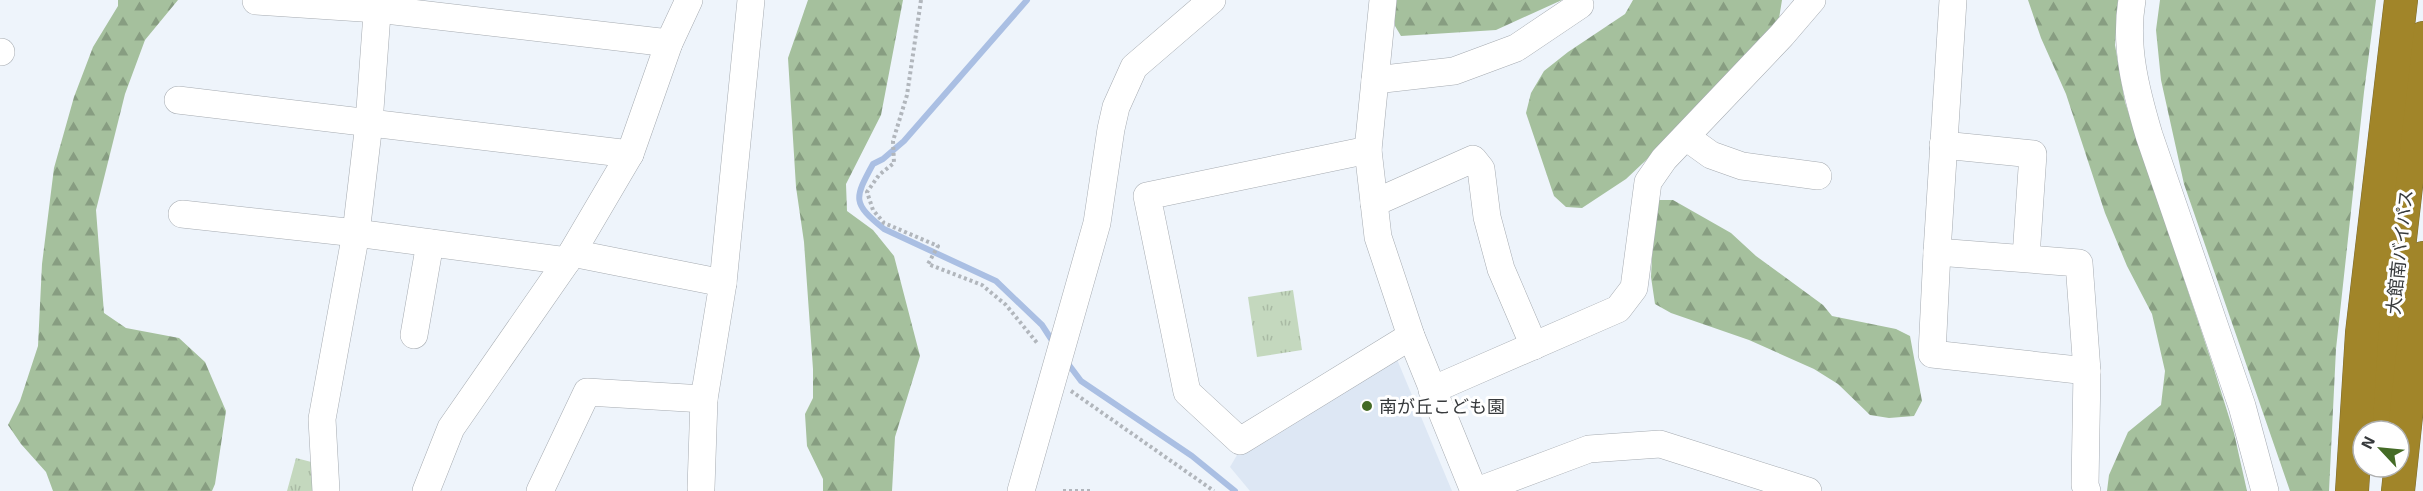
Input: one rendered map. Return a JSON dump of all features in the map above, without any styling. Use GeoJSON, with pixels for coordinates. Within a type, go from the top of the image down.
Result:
{"type":"FeatureCollection","features":[{"type":"Feature","properties":{"kind":"highway"},"geometry":{"type":"LineString","coordinates":[[2389,419],[2374,217],[2401,0]]}},
{"type":"Feature","properties":{"kind":"highway","name":"大館南バイパス"},"geometry":{"type":"LineString","coordinates":[[2389,419],[2414,260],[2423,38]]}},
{"type":"Feature","properties":{"kind":"street"},"geometry":{"type":"LineString","coordinates":[[426,491],[451,428],[569,257],[630,154],[669,43],[689,0]]}},
{"type":"Feature","properties":{"kind":"street"},"geometry":{"type":"LineString","coordinates":[[701,488],[704,399],[723,283],[751,0]]}},
{"type":"Feature","properties":{"kind":"street"},"geometry":{"type":"LineString","coordinates":[[1021,491],[1097,223],[1116,106],[1134,67],[1212,0]]}},
{"type":"Feature","properties":{"kind":"street"},"geometry":{"type":"LineString","coordinates":[[1383,0],[1368,150],[1378,237],[1411,336],[1476,491],[1589,449],[1660,444],[1808,491]]}},
{"type":"Feature","properties":{"kind":"street"},"geometry":{"type":"LineString","coordinates":[[1432,390],[1618,309],[1634,288],[1648,182],[1664,159],[1812,0]]}},
{"type":"Feature","properties":{"kind":"street"},"geometry":{"type":"LineString","coordinates":[[1953,0],[1932,354],[2086,371]]}},
{"type":"Feature","properties":{"kind":"street"},"geometry":{"type":"LineString","coordinates":[[2132,0],[2130,41],[2132,69],[2139,100],[2242,406],[2265,491]]}},
{"type":"Feature","properties":{"kind":"street"},"geometry":{"type":"LineString","coordinates":[[256,1],[378,5],[669,43]]}},
{"type":"Feature","properties":{"kind":"street"},"geometry":{"type":"LineString","coordinates":[[326,491],[322,419],[356,233],[369,123],[378,5]]}},
{"type":"Feature","properties":{"kind":"street"},"geometry":{"type":"LineString","coordinates":[[1375,80],[1464,68],[1516,48],[1580,5]]}},
{"type":"Feature","properties":{"kind":"street"},"geometry":{"type":"LineString","coordinates":[[178,100],[630,154]]}},
{"type":"Feature","properties":{"kind":"street"},"geometry":{"type":"LineString","coordinates":[[1686,137],[1711,155],[1742,166],[1818,176]]}},
{"type":"Feature","properties":{"kind":"street"},"geometry":{"type":"LineString","coordinates":[[1943,145],[2033,154],[2026,258]]}},
{"type":"Feature","properties":{"kind":"street"},"geometry":{"type":"LineString","coordinates":[[1368,150],[1147,196],[1186,393],[1240,441],[1411,336]]}},
{"type":"Feature","properties":{"kind":"street"},"geometry":{"type":"LineString","coordinates":[[1374,203],[1473,159],[1481,169],[1487,216],[1501,268],[1534,345]]}},
{"type":"Feature","properties":{"kind":"street"},"geometry":{"type":"LineString","coordinates":[[182,213],[569,257],[723,283]]}},
{"type":"Feature","properties":{"kind":"street"},"geometry":{"type":"LineString","coordinates":[[414,335],[430,243]]}},
{"type":"Feature","properties":{"kind":"street"},"geometry":{"type":"LineString","coordinates":[[1937,252],[2079,263],[2086,371],[2085,485],[2087,491]]}},
{"type":"Feature","properties":{"kind":"street"},"geometry":{"type":"LineString","coordinates":[[540,491],[587,392],[704,399]]}},
{"type":"Feature","properties":{"kind":"path"},"geometry":{"type":"LineString","coordinates":[[921,0],[907,95],[893,141],[894,163],[879,175],[867,192],[873,210],[884,223],[938,246],[928,264],[982,285],[1006,305],[1036,341],[1054,376],[1214,491]]}},
{"type":"Feature","properties":{"kind":"path"},"geometry":{"type":"LineString","coordinates":[[1063,491],[1091,491]]}},
{"type":"Feature","properties":{"kind":"shaded area","name":"南が丘こども園"},"geometry":{"type":"Polygon","coordinates":[[[1396,357],[1452,491],[1250,491],[1230,467],[1237,455],[1396,357]]]}},
{"type":"Feature","properties":{"kind":"green space"},"geometry":{"type":"Polygon","coordinates":[[[118,0],[178,0],[145,40],[125,94],[96,210],[104,313],[126,328],[179,338],[205,362],[226,411],[212,491],[53,491],[46,472],[21,444],[8,425],[20,401],[38,346],[42,264],[54,168],[74,97],[93,47],[118,6],[118,0]]]}},
{"type":"Feature","properties":{"kind":"green space"},"geometry":{"type":"Polygon","coordinates":[[[808,0],[903,0],[881,115],[846,184],[847,211],[873,230],[894,256],[920,356],[895,437],[892,491],[823,491],[823,479],[807,446],[805,414],[813,398],[813,369],[804,242],[796,187],[788,58],[808,0]]]}},
{"type":"Feature","properties":{"kind":"green space"},"geometry":{"type":"Polygon","coordinates":[[[1395,0],[1562,0],[1496,30],[1401,36],[1395,26],[1395,0]]]}},
{"type":"Feature","properties":{"kind":"green space"},"geometry":{"type":"Polygon","coordinates":[[[1633,0],[1782,0],[1777,31],[1676,132],[1626,179],[1582,208],[1566,207],[1554,196],[1526,113],[1531,93],[1544,71],[1625,14],[1633,0]]]}},
{"type":"Feature","properties":{"kind":"green space"},"geometry":{"type":"Polygon","coordinates":[[[2028,0],[2118,0],[2115,45],[2125,102],[2213,366],[2234,433],[2247,491],[2107,491],[2109,475],[2128,432],[2161,405],[2165,371],[2152,314],[2127,266],[2105,213],[2066,94],[2041,38],[2028,0]]]}},
{"type":"Feature","properties":{"kind":"green space"},"geometry":{"type":"Polygon","coordinates":[[[2160,0],[2376,0],[2336,349],[2329,491],[2290,491],[2184,184],[2161,80],[2156,30],[2160,0]]]}},
{"type":"Feature","properties":{"kind":"green space"},"geometry":{"type":"Polygon","coordinates":[[[1655,200],[1673,200],[1731,233],[1756,256],[1823,305],[1832,316],[1896,329],[1910,336],[1922,401],[1914,416],[1889,418],[1870,415],[1838,384],[1814,369],[1749,340],[1671,313],[1655,304],[1651,277],[1655,200]]]}},
{"type":"Feature","properties":{"kind":"green space"},"geometry":{"type":"Polygon","coordinates":[[[1293,290],[1302,350],[1257,357],[1248,297],[1293,290]]]}},
{"type":"Feature","properties":{"kind":"green space"},"geometry":{"type":"Polygon","coordinates":[[[296,458],[319,464],[320,491],[287,491],[296,458]]]}},
{"type":"Feature","properties":{"kind":"waterway"},"geometry":{"type":"LineString","coordinates":[[1027,0],[904,141],[883,159],[873,164],[862,185],[859,200],[866,213],[884,229],[996,281],[1042,325],[1055,345]]}},
{"type":"Feature","properties":{"kind":"waterway"},"geometry":{"type":"LineString","coordinates":[[1066,361],[1081,381],[1192,456],[1235,491]]}},
{"type":"Feature","properties":{"kind":"place","name":"南が丘こども園"},"geometry":{"type":"Point","coordinates":[1367,406]}}]}
